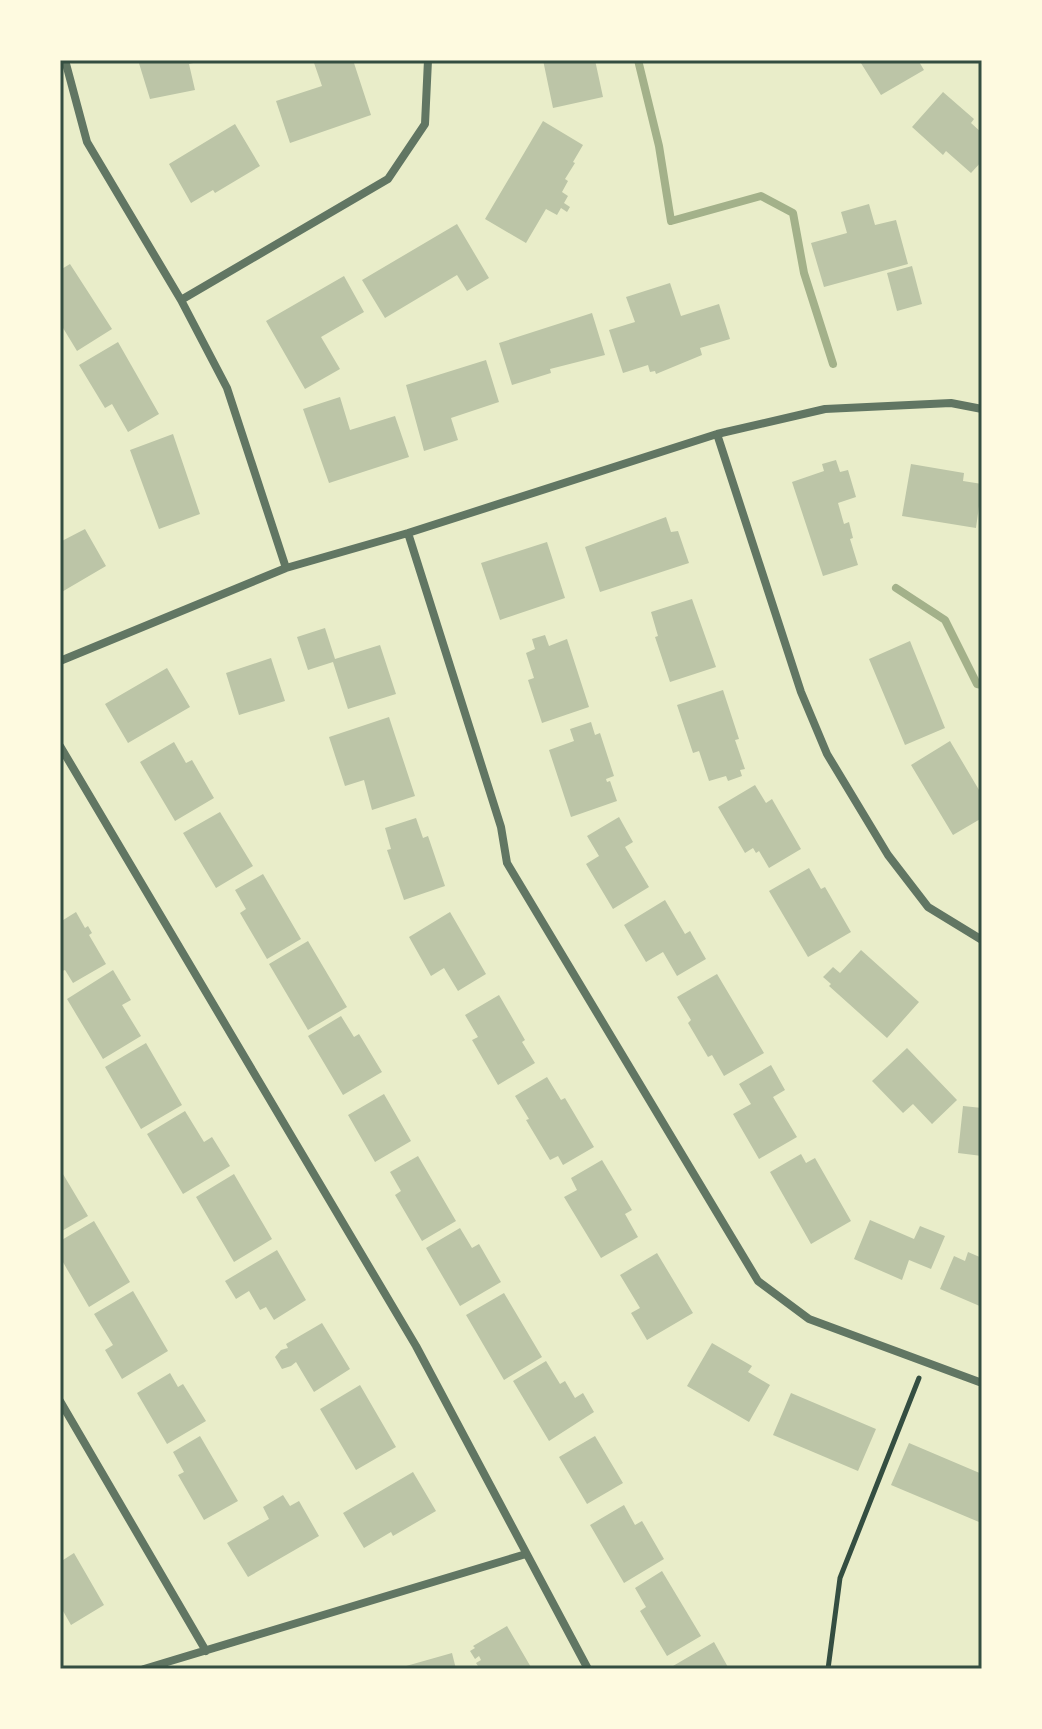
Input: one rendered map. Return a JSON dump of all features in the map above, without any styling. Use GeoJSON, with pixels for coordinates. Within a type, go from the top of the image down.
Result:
{"type":"FeatureCollection","features":[{"type":"Feature","properties":{"kind":"street"},"geometry":{"type":"LineString","coordinates":[[65,60],[87,142],[181,300],[227,388],[286,568]]}},
{"type":"Feature","properties":{"kind":"street"},"geometry":{"type":"LineString","coordinates":[[181,300],[388,179],[425,124],[428,60]]}},
{"type":"Feature","properties":{"kind":"street"},"geometry":{"type":"LineString","coordinates":[[60,661],[286,568],[408,533],[717,434],[825,409],[951,403],[982,409]]}},
{"type":"Feature","properties":{"kind":"street"},"geometry":{"type":"LineString","coordinates":[[717,434],[801,692],[827,754],[888,855],[928,907],[982,940]]}},
{"type":"Feature","properties":{"kind":"street"},"geometry":{"type":"LineString","coordinates":[[408,533],[501,827],[507,863],[758,1281],[809,1319],[982,1383]]}},
{"type":"Feature","properties":{"kind":"street"},"geometry":{"type":"LineString","coordinates":[[60,746],[416,1346],[588,1669]]}},
{"type":"Feature","properties":{"kind":"street"},"geometry":{"type":"LineString","coordinates":[[60,1401],[206,1651]]}},
{"type":"Feature","properties":{"kind":"street"},"geometry":{"type":"LineString","coordinates":[[144,1669],[526,1554]]}},
{"type":"Feature","properties":{"kind":"path"},"geometry":{"type":"LineString","coordinates":[[828,1669],[840,1578],[925,1362]]}},
{"type":"Feature","properties":{"kind":"building"},"geometry":{"type":"Polygon","coordinates":[[[138,60],[202,60],[189,64],[195,90],[150,99],[138,60]]]}},
{"type":"Feature","properties":{"kind":"building"},"geometry":{"type":"Polygon","coordinates":[[[313,60],[353,60],[371,115],[290,143],[276,101],[322,86],[313,60]]]}},
{"type":"Feature","properties":{"kind":"building"},"geometry":{"type":"Polygon","coordinates":[[[543,60],[595,60],[603,97],[553,108],[543,60]]]}},
{"type":"Feature","properties":{"kind":"building"},"geometry":{"type":"Polygon","coordinates":[[[859,60],[918,60],[924,70],[881,95],[859,60]]]}},
{"type":"Feature","properties":{"kind":"building"},"geometry":{"type":"Polygon","coordinates":[[[943,92],[974,119],[971,123],[982,133],[982,161],[971,173],[946,151],[943,155],[912,127],[943,92]]]}},
{"type":"Feature","properties":{"kind":"building"},"geometry":{"type":"Polygon","coordinates":[[[543,121],[583,145],[565,179],[568,181],[562,192],[568,196],[564,203],[570,207],[567,212],[561,208],[557,215],[546,209],[526,243],[485,219],[543,121]]]}},
{"type":"Feature","properties":{"kind":"building"},"geometry":{"type":"Polygon","coordinates":[[[235,124],[260,166],[215,193],[213,190],[191,203],[169,164],[235,124]]]}},
{"type":"Feature","properties":{"kind":"building"},"geometry":{"type":"Polygon","coordinates":[[[869,204],[875,225],[896,220],[908,264],[824,287],[811,243],[847,233],[841,212],[869,204]]]}},
{"type":"Feature","properties":{"kind":"building"},"geometry":{"type":"Polygon","coordinates":[[[457,224],[489,278],[467,291],[457,275],[385,318],[362,280],[457,224]]]}},
{"type":"Feature","properties":{"kind":"building"},"geometry":{"type":"Polygon","coordinates":[[[70,264],[112,329],[77,351],[60,323],[60,270],[70,264]]]}},
{"type":"Feature","properties":{"kind":"building"},"geometry":{"type":"Polygon","coordinates":[[[912,266],[922,304],[897,311],[887,273],[912,266]]]}},
{"type":"Feature","properties":{"kind":"building"},"geometry":{"type":"Polygon","coordinates":[[[344,276],[364,312],[321,337],[340,369],[305,389],[266,321],[344,276]]]}},
{"type":"Feature","properties":{"kind":"building"},"geometry":{"type":"Polygon","coordinates":[[[670,283],[681,316],[719,304],[730,339],[700,348],[702,355],[656,374],[655,371],[650,372],[648,365],[623,373],[609,330],[635,322],[626,297],[670,283]]]}},
{"type":"Feature","properties":{"kind":"building"},"geometry":{"type":"Polygon","coordinates":[[[592,313],[605,355],[550,369],[551,373],[512,385],[499,343],[592,313]]]}},
{"type":"Feature","properties":{"kind":"building"},"geometry":{"type":"Polygon","coordinates":[[[118,342],[159,414],[128,432],[112,404],[105,408],[79,365],[118,342]]]}},
{"type":"Feature","properties":{"kind":"building"},"geometry":{"type":"Polygon","coordinates":[[[486,360],[499,402],[451,418],[458,440],[424,451],[406,385],[486,360]]]}},
{"type":"Feature","properties":{"kind":"building"},"geometry":{"type":"Polygon","coordinates":[[[340,397],[350,430],[395,416],[409,457],[329,483],[303,409],[340,397]]]}},
{"type":"Feature","properties":{"kind":"building"},"geometry":{"type":"Polygon","coordinates":[[[173,434],[200,514],[159,529],[130,450],[173,434]]]}},
{"type":"Feature","properties":{"kind":"building"},"geometry":{"type":"Polygon","coordinates":[[[836,460],[840,472],[848,470],[856,497],[838,503],[844,524],[849,522],[853,538],[850,539],[858,565],[823,576],[792,482],[824,471],[822,464],[836,460]]]}},
{"type":"Feature","properties":{"kind":"building"},"geometry":{"type":"Polygon","coordinates":[[[911,464],[964,473],[963,481],[982,484],[976,528],[902,516],[911,464]]]}},
{"type":"Feature","properties":{"kind":"building"},"geometry":{"type":"Polygon","coordinates":[[[666,517],[671,532],[678,531],[689,563],[600,592],[585,547],[666,517]]]}},
{"type":"Feature","properties":{"kind":"building"},"geometry":{"type":"Polygon","coordinates":[[[85,529],[106,566],[60,593],[60,542],[85,529]]]}},
{"type":"Feature","properties":{"kind":"building"},"geometry":{"type":"Polygon","coordinates":[[[547,542],[565,598],[500,620],[481,563],[547,542]]]}},
{"type":"Feature","properties":{"kind":"building"},"geometry":{"type":"Polygon","coordinates":[[[692,599],[716,667],[670,682],[655,637],[658,636],[651,612],[692,599]]]}},
{"type":"Feature","properties":{"kind":"building"},"geometry":{"type":"Polygon","coordinates":[[[325,628],[335,659],[380,645],[396,694],[348,709],[333,662],[308,670],[297,637],[325,628]]]}},
{"type":"Feature","properties":{"kind":"building"},"geometry":{"type":"Polygon","coordinates":[[[545,635],[549,646],[567,639],[589,707],[542,723],[528,680],[534,678],[526,653],[535,649],[532,639],[545,635]]]}},
{"type":"Feature","properties":{"kind":"building"},"geometry":{"type":"Polygon","coordinates":[[[910,641],[945,728],[905,745],[869,659],[910,641]]]}},
{"type":"Feature","properties":{"kind":"building"},"geometry":{"type":"Polygon","coordinates":[[[271,658],[285,701],[239,715],[226,673],[271,658]]]}},
{"type":"Feature","properties":{"kind":"building"},"geometry":{"type":"Polygon","coordinates":[[[167,668],[190,707],[128,743],[105,704],[167,668]]]}},
{"type":"Feature","properties":{"kind":"building"},"geometry":{"type":"Polygon","coordinates":[[[723,690],[745,769],[740,770],[742,776],[728,781],[726,776],[709,781],[699,751],[693,753],[677,705],[723,690]]]}},
{"type":"Feature","properties":{"kind":"building"},"geometry":{"type":"Polygon","coordinates":[[[389,717],[415,796],[372,810],[364,780],[345,786],[329,737],[389,717]]]}},
{"type":"Feature","properties":{"kind":"building"},"geometry":{"type":"Polygon","coordinates":[[[591,722],[595,735],[600,733],[614,776],[606,779],[610,781],[617,801],[571,817],[549,750],[574,741],[570,729],[591,722]]]}},
{"type":"Feature","properties":{"kind":"building"},"geometry":{"type":"Polygon","coordinates":[[[950,741],[982,795],[982,818],[953,835],[911,765],[950,741]]]}},
{"type":"Feature","properties":{"kind":"building"},"geometry":{"type":"Polygon","coordinates":[[[174,742],[186,763],[192,760],[214,798],[175,821],[140,762],[174,742]]]}},
{"type":"Feature","properties":{"kind":"building"},"geometry":{"type":"Polygon","coordinates":[[[755,785],[766,803],[772,799],[801,849],[769,868],[759,851],[756,853],[753,848],[745,853],[718,807],[755,785]]]}},
{"type":"Feature","properties":{"kind":"building"},"geometry":{"type":"Polygon","coordinates":[[[220,812],[253,866],[216,888],[183,833],[220,812]]]}},
{"type":"Feature","properties":{"kind":"building"},"geometry":{"type":"Polygon","coordinates":[[[619,817],[633,842],[625,847],[649,887],[613,909],[586,864],[599,856],[587,836],[619,817]]]}},
{"type":"Feature","properties":{"kind":"building"},"geometry":{"type":"Polygon","coordinates":[[[416,818],[423,838],[428,836],[445,886],[404,900],[387,850],[391,849],[385,828],[416,818]]]}},
{"type":"Feature","properties":{"kind":"building"},"geometry":{"type":"Polygon","coordinates":[[[809,868],[821,889],[825,887],[851,932],[808,957],[769,891],[809,868]]]}},
{"type":"Feature","properties":{"kind":"building"},"geometry":{"type":"Polygon","coordinates":[[[263,874],[301,939],[267,959],[240,913],[246,909],[235,890],[263,874]]]}},
{"type":"Feature","properties":{"kind":"building"},"geometry":{"type":"Polygon","coordinates":[[[665,900],[685,934],[690,931],[706,959],[677,976],[663,952],[646,962],[624,925],[665,900]]]}},
{"type":"Feature","properties":{"kind":"building"},"geometry":{"type":"Polygon","coordinates":[[[76,912],[85,928],[88,926],[92,933],[89,935],[106,964],[73,983],[65,970],[60,972],[60,922],[76,912]]]}},
{"type":"Feature","properties":{"kind":"building"},"geometry":{"type":"Polygon","coordinates":[[[450,912],[486,974],[458,991],[444,968],[431,976],[409,937],[450,912]]]}},
{"type":"Feature","properties":{"kind":"building"},"geometry":{"type":"Polygon","coordinates":[[[308,941],[347,1007],[308,1030],[269,964],[308,941]]]}},
{"type":"Feature","properties":{"kind":"building"},"geometry":{"type":"Polygon","coordinates":[[[861,950],[919,1002],[887,1038],[823,977],[833,967],[840,973],[861,950]]]}},
{"type":"Feature","properties":{"kind":"building"},"geometry":{"type":"Polygon","coordinates":[[[113,970],[131,1000],[122,1005],[141,1036],[103,1059],[67,999],[113,970]]]}},
{"type":"Feature","properties":{"kind":"building"},"geometry":{"type":"Polygon","coordinates":[[[717,974],[764,1053],[724,1076],[712,1055],[708,1057],[677,997],[717,974]]]}},
{"type":"Feature","properties":{"kind":"building"},"geometry":{"type":"Polygon","coordinates":[[[499,995],[535,1063],[498,1085],[472,1040],[478,1037],[465,1015],[499,995]]]}},
{"type":"Feature","properties":{"kind":"building"},"geometry":{"type":"Polygon","coordinates":[[[341,1016],[354,1037],[359,1034],[382,1072],[343,1095],[308,1036],[341,1016]]]}},
{"type":"Feature","properties":{"kind":"building"},"geometry":{"type":"Polygon","coordinates":[[[146,1043],[182,1105],[141,1129],[105,1067],[146,1043]]]}},
{"type":"Feature","properties":{"kind":"building"},"geometry":{"type":"Polygon","coordinates":[[[907,1048],[957,1100],[932,1124],[913,1104],[903,1113],[872,1081],[907,1048]]]}},
{"type":"Feature","properties":{"kind":"building"},"geometry":{"type":"Polygon","coordinates":[[[771,1065],[785,1090],[773,1097],[797,1137],[759,1159],[733,1114],[751,1104],[739,1084],[771,1065]]]}},
{"type":"Feature","properties":{"kind":"building"},"geometry":{"type":"Polygon","coordinates":[[[547,1077],[561,1100],[565,1098],[594,1147],[563,1165],[558,1156],[550,1160],[515,1096],[547,1077]]]}},
{"type":"Feature","properties":{"kind":"building"},"geometry":{"type":"Polygon","coordinates":[[[384,1094],[411,1141],[375,1162],[348,1115],[384,1094]]]}},
{"type":"Feature","properties":{"kind":"building"},"geometry":{"type":"Polygon","coordinates":[[[963,1106],[982,1108],[982,1156],[958,1153],[963,1106]]]}},
{"type":"Feature","properties":{"kind":"building"},"geometry":{"type":"Polygon","coordinates":[[[185,1111],[204,1142],[212,1137],[230,1166],[183,1194],[147,1134],[185,1111]]]}},
{"type":"Feature","properties":{"kind":"building"},"geometry":{"type":"Polygon","coordinates":[[[801,1154],[806,1163],[815,1158],[851,1221],[811,1244],[770,1172],[801,1154]]]}},
{"type":"Feature","properties":{"kind":"building"},"geometry":{"type":"Polygon","coordinates":[[[418,1156],[456,1221],[422,1241],[395,1195],[401,1191],[390,1172],[418,1156]]]}},
{"type":"Feature","properties":{"kind":"building"},"geometry":{"type":"Polygon","coordinates":[[[602,1160],[632,1210],[625,1214],[638,1237],[601,1258],[564,1197],[577,1190],[571,1178],[602,1160]]]}},
{"type":"Feature","properties":{"kind":"building"},"geometry":{"type":"Polygon","coordinates":[[[60,1169],[88,1216],[60,1232],[60,1169]]]}},
{"type":"Feature","properties":{"kind":"building"},"geometry":{"type":"Polygon","coordinates":[[[234,1174],[272,1239],[234,1262],[196,1197],[234,1174]]]}},
{"type":"Feature","properties":{"kind":"building"},"geometry":{"type":"Polygon","coordinates":[[[870,1220],[914,1239],[920,1226],[945,1236],[931,1269],[909,1260],[902,1280],[854,1259],[870,1220]]]}},
{"type":"Feature","properties":{"kind":"building"},"geometry":{"type":"Polygon","coordinates":[[[94,1221],[130,1282],[89,1307],[60,1257],[60,1241],[94,1221]]]}},
{"type":"Feature","properties":{"kind":"building"},"geometry":{"type":"Polygon","coordinates":[[[460,1228],[472,1248],[479,1244],[501,1282],[460,1306],[426,1248],[460,1228]]]}},
{"type":"Feature","properties":{"kind":"building"},"geometry":{"type":"Polygon","coordinates":[[[277,1250],[306,1300],[274,1320],[266,1307],[260,1310],[249,1291],[236,1299],[225,1281],[277,1250]]]}},
{"type":"Feature","properties":{"kind":"building"},"geometry":{"type":"Polygon","coordinates":[[[968,1252],[982,1258],[982,1307],[940,1289],[954,1256],[965,1261],[968,1252]]]}},
{"type":"Feature","properties":{"kind":"building"},"geometry":{"type":"Polygon","coordinates":[[[657,1253],[693,1313],[647,1340],[631,1313],[640,1308],[620,1275],[657,1253]]]}},
{"type":"Feature","properties":{"kind":"building"},"geometry":{"type":"Polygon","coordinates":[[[133,1291],[168,1351],[122,1379],[105,1350],[113,1345],[94,1314],[133,1291]]]}},
{"type":"Feature","properties":{"kind":"building"},"geometry":{"type":"Polygon","coordinates":[[[504,1293],[542,1357],[504,1380],[466,1315],[504,1293]]]}},
{"type":"Feature","properties":{"kind":"building"},"geometry":{"type":"Polygon","coordinates":[[[322,1323],[350,1369],[314,1392],[296,1362],[282,1369],[275,1357],[288,1348],[286,1344],[322,1323]]]}},
{"type":"Feature","properties":{"kind":"building"},"geometry":{"type":"Polygon","coordinates":[[[712,1343],[752,1366],[748,1372],[770,1385],[749,1422],[687,1386],[712,1343]]]}},
{"type":"Feature","properties":{"kind":"building"},"geometry":{"type":"Polygon","coordinates":[[[546,1361],[560,1384],[565,1381],[575,1398],[583,1393],[594,1412],[549,1441],[513,1381],[546,1361]]]}},
{"type":"Feature","properties":{"kind":"building"},"geometry":{"type":"Polygon","coordinates":[[[170,1373],[178,1387],[183,1384],[206,1421],[167,1444],[137,1393],[170,1373]]]}},
{"type":"Feature","properties":{"kind":"building"},"geometry":{"type":"Polygon","coordinates":[[[360,1385],[396,1447],[356,1470],[320,1409],[360,1385]]]}},
{"type":"Feature","properties":{"kind":"building"},"geometry":{"type":"Polygon","coordinates":[[[791,1393],[876,1429],[858,1471],[773,1435],[791,1393]]]}},
{"type":"Feature","properties":{"kind":"building"},"geometry":{"type":"Polygon","coordinates":[[[200,1436],[238,1501],[204,1520],[178,1475],[184,1472],[173,1452],[200,1436]]]}},
{"type":"Feature","properties":{"kind":"building"},"geometry":{"type":"Polygon","coordinates":[[[595,1436],[623,1483],[587,1504],[559,1457],[595,1436]]]}},
{"type":"Feature","properties":{"kind":"building"},"geometry":{"type":"Polygon","coordinates":[[[909,1443],[982,1474],[982,1514],[979,1522],[891,1485],[909,1443]]]}},
{"type":"Feature","properties":{"kind":"building"},"geometry":{"type":"Polygon","coordinates":[[[413,1472],[436,1511],[393,1536],[391,1532],[364,1548],[343,1513],[413,1472]]]}},
{"type":"Feature","properties":{"kind":"building"},"geometry":{"type":"Polygon","coordinates":[[[283,1495],[290,1506],[299,1501],[319,1536],[248,1577],[227,1543],[269,1519],[263,1507],[283,1495]]]}},
{"type":"Feature","properties":{"kind":"building"},"geometry":{"type":"Polygon","coordinates":[[[624,1505],[635,1525],[642,1521],[664,1559],[624,1583],[590,1525],[624,1505]]]}},
{"type":"Feature","properties":{"kind":"building"},"geometry":{"type":"Polygon","coordinates":[[[74,1553],[104,1605],[71,1625],[63,1611],[60,1613],[60,1562],[74,1553]]]}},
{"type":"Feature","properties":{"kind":"building"},"geometry":{"type":"Polygon","coordinates":[[[662,1571],[701,1636],[667,1656],[640,1611],[646,1607],[635,1588],[662,1571]]]}},
{"type":"Feature","properties":{"kind":"building"},"geometry":{"type":"Polygon","coordinates":[[[507,1626],[532,1669],[480,1669],[476,1663],[481,1660],[479,1656],[475,1659],[470,1651],[475,1648],[473,1646],[507,1626]]]}},
{"type":"Feature","properties":{"kind":"building"},"geometry":{"type":"Polygon","coordinates":[[[714,1642],[729,1669],[675,1669],[673,1666],[714,1642]]]}},
{"type":"Feature","properties":{"kind":"building"},"geometry":{"type":"Polygon","coordinates":[[[452,1653],[456,1669],[399,1669],[399,1668],[452,1653]]]}},
{"type":"Feature","properties":{"kind":"waterway"},"geometry":{"type":"LineString","coordinates":[[638,60],[659,146],[671,221],[761,196],[793,213],[804,273],[833,364]]}},
{"type":"Feature","properties":{"kind":"waterway"},"geometry":{"type":"LineString","coordinates":[[896,588],[945,620],[977,684],[982,685]]}}]}
